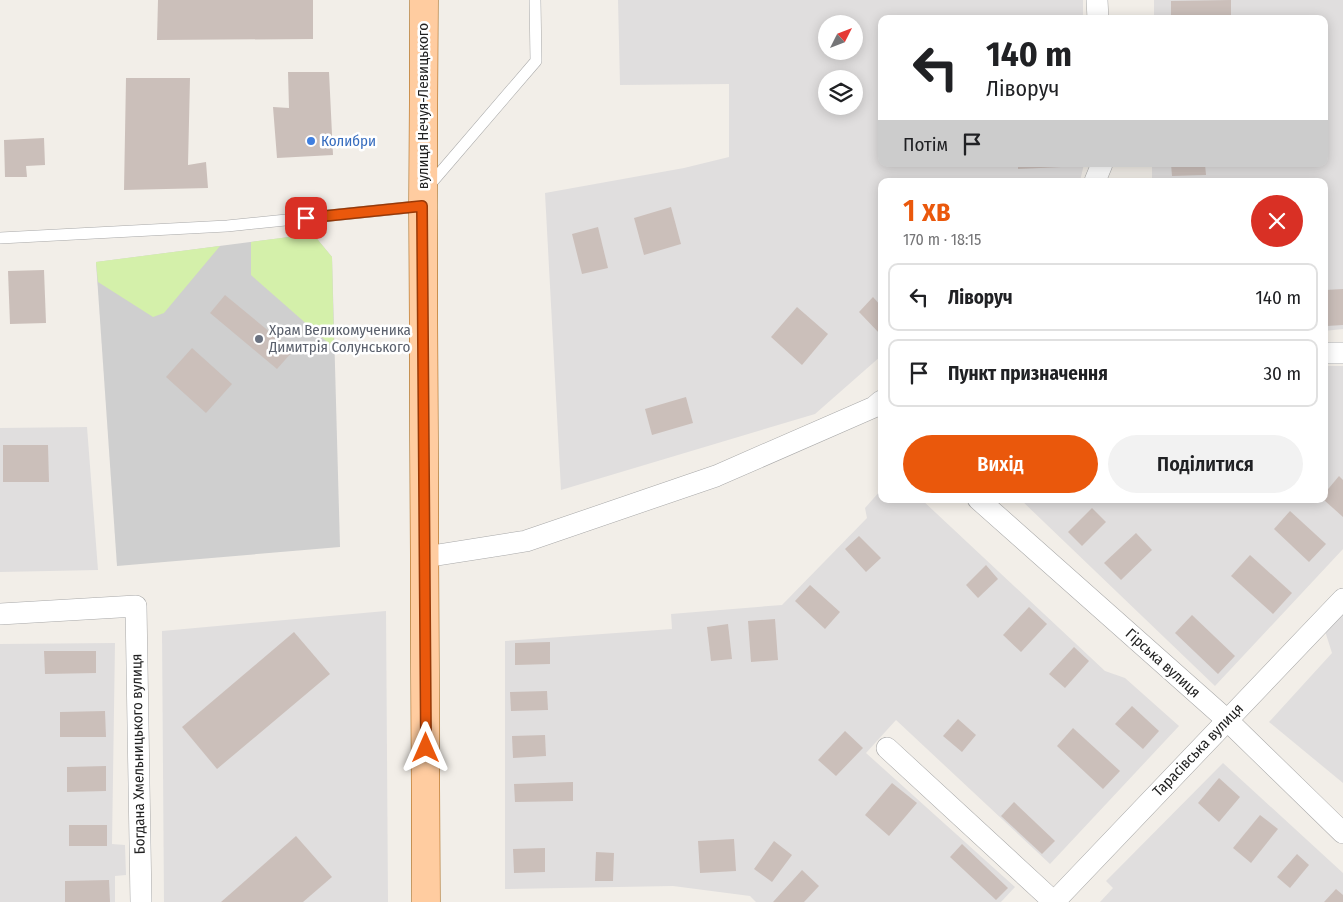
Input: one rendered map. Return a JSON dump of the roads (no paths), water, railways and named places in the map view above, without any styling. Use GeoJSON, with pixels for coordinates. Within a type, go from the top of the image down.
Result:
{"type":"FeatureCollection","features":[{"type":"Feature","properties":{"kind":"main road","name":"вулиця Нечуя-Левицького"},"geometry":{"type":"LineString","coordinates":[[424,0],[426,902]]}},
{"type":"Feature","properties":{"kind":"street"},"geometry":{"type":"LineString","coordinates":[[1097,0],[1098,15]]}},
{"type":"Feature","properties":{"kind":"street"},"geometry":{"type":"LineString","coordinates":[[1328,353],[1343,353]]}},
{"type":"Feature","properties":{"kind":"street"},"geometry":{"type":"LineString","coordinates":[[425,557],[526,541],[716,476],[878,407]]}},
{"type":"Feature","properties":{"kind":"street","name":"Гірська вулиця"},"geometry":{"type":"LineString","coordinates":[[983,503],[1227,720],[1343,833]]}},
{"type":"Feature","properties":{"kind":"street","name":"Тарасівська вулиця"},"geometry":{"type":"LineString","coordinates":[[1054,902],[1343,599]]}},
{"type":"Feature","properties":{"kind":"street","name":"Богдана Хмельницького вулиця"},"geometry":{"type":"LineString","coordinates":[[0,614],[136,606],[141,902]]}},
{"type":"Feature","properties":{"kind":"street"},"geometry":{"type":"LineString","coordinates":[[887,748],[1054,902]]}},
{"type":"Feature","properties":{"kind":"lane"},"geometry":{"type":"LineString","coordinates":[[0,238],[227,226],[423,199],[536,61],[535,0]]}},
{"type":"Feature","properties":{"kind":"place","name":"Колибри"},"geometry":{"type":"Point","coordinates":[311,141]}},
{"type":"Feature","properties":{"kind":"place","name":"Храм Великомученика Димитрія Солунського"},"geometry":{"type":"Point","coordinates":[259,339]}}]}
